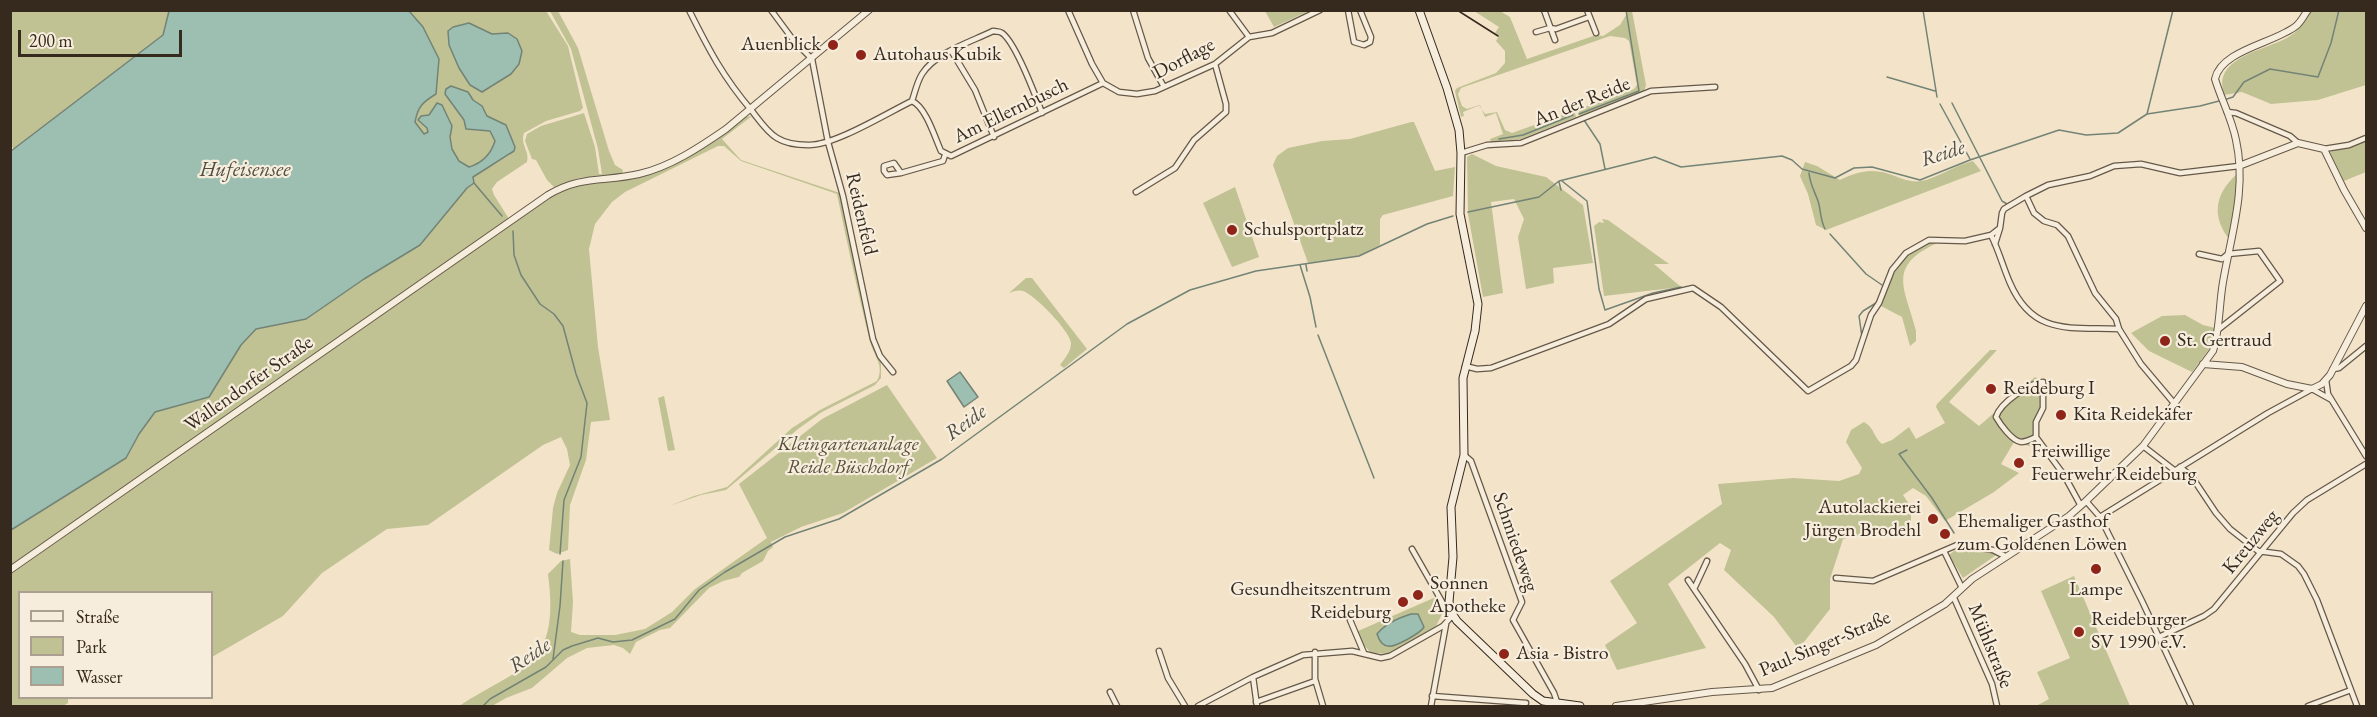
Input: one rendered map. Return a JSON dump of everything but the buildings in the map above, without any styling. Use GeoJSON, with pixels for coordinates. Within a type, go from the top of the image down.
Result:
{"type":"FeatureCollection","features":[{"type":"Feature","properties":{"kind":"main road"},"geometry":{"type":"LineString","coordinates":[[1420,10],[1452,104],[1461,153],[1461,214],[1478,304],[1475,331],[1465,366],[1462,398],[1464,455],[1450,507],[1453,557],[1449,592],[1452,612],[1533,694],[1543,701],[1580,706]]}},
{"type":"Feature","properties":{"kind":"street"},"geometry":{"type":"LineString","coordinates":[[689,10],[716,64],[750,109],[777,138],[792,143],[809,146],[828,142],[912,101],[922,74],[931,64],[993,31],[1004,34],[1020,62],[1042,113]]}},
{"type":"Feature","properties":{"kind":"street"},"geometry":{"type":"LineString","coordinates":[[771,10],[794,41],[812,59]]}},
{"type":"Feature","properties":{"kind":"street","name":"Wallendorfer Straße"},"geometry":{"type":"LineString","coordinates":[[10,570],[548,195],[578,181],[639,174],[663,165],[704,144],[726,129],[869,10]]}},
{"type":"Feature","properties":{"kind":"street"},"geometry":{"type":"LineString","coordinates":[[1068,10],[1103,83]]}},
{"type":"Feature","properties":{"kind":"street"},"geometry":{"type":"LineString","coordinates":[[1133,10],[1148,58],[1164,87]]}},
{"type":"Feature","properties":{"kind":"street"},"geometry":{"type":"LineString","coordinates":[[1229,10],[1249,37]]}},
{"type":"Feature","properties":{"kind":"street","name":"Dorflage"},"geometry":{"type":"LineString","coordinates":[[1103,83],[1119,92],[1148,93],[1215,64],[1249,37],[1272,33],[1320,10]]}},
{"type":"Feature","properties":{"kind":"street"},"geometry":{"type":"LineString","coordinates":[[1348,10],[1354,42],[1364,45],[1370,42],[1371,37],[1360,10]]}},
{"type":"Feature","properties":{"kind":"street"},"geometry":{"type":"LineString","coordinates":[[1544,10],[1555,40]]}},
{"type":"Feature","properties":{"kind":"street"},"geometry":{"type":"LineString","coordinates":[[1587,10],[1596,33]]}},
{"type":"Feature","properties":{"kind":"street","name":"Paul-Singer-Straße"},"geometry":{"type":"LineString","coordinates":[[1616,706],[1712,692],[1759,690],[1794,679],[1876,645],[1954,598],[1962,588],[2005,556],[2084,504],[2143,446],[2173,402],[2213,351],[2219,329],[2220,301],[2239,208],[2239,166],[2236,140],[2215,79],[2216,72],[2227,60],[2297,25],[2308,10]]}},
{"type":"Feature","properties":{"kind":"street"},"geometry":{"type":"LineString","coordinates":[[1536,32],[1550,28],[1556,29],[1589,17]]}},
{"type":"Feature","properties":{"kind":"street"},"geometry":{"type":"LineString","coordinates":[[952,52],[975,90],[994,137]]}},
{"type":"Feature","properties":{"kind":"street","name":"Reidenfeld"},"geometry":{"type":"LineString","coordinates":[[812,59],[828,142],[843,196],[873,339],[880,356],[893,372]]}},
{"type":"Feature","properties":{"kind":"street"},"geometry":{"type":"LineString","coordinates":[[1136,192],[1175,168],[1194,140],[1226,112],[1215,64]]}},
{"type":"Feature","properties":{"kind":"street","name":"Am Ellernbusch"},"geometry":{"type":"LineString","coordinates":[[912,101],[920,106],[941,151],[951,156],[1103,83]]}},
{"type":"Feature","properties":{"kind":"street","name":"An der Reide"},"geometry":{"type":"LineString","coordinates":[[1461,153],[1487,145],[1521,142],[1651,92],[1715,87]]}},
{"type":"Feature","properties":{"kind":"street"},"geometry":{"type":"LineString","coordinates":[[2226,112],[2236,113],[2290,136],[2298,143],[2324,149],[2349,145],[2367,138]]}},
{"type":"Feature","properties":{"kind":"street"},"geometry":{"type":"LineString","coordinates":[[1995,244],[2004,209],[2048,185],[2090,176],[2114,166],[2141,164],[2180,173],[2239,166],[2298,143]]}},
{"type":"Feature","properties":{"kind":"street"},"geometry":{"type":"LineString","coordinates":[[2324,149],[2344,190],[2367,228]]}},
{"type":"Feature","properties":{"kind":"street"},"geometry":{"type":"LineString","coordinates":[[901,173],[943,161],[945,155]]}},
{"type":"Feature","properties":{"kind":"street"},"geometry":{"type":"LineString","coordinates":[[2026,196],[2034,213],[2044,221],[2057,225],[2068,237],[2095,293],[2116,319],[2119,329],[2140,364],[2173,402]]}},
{"type":"Feature","properties":{"kind":"street"},"geometry":{"type":"LineString","coordinates":[[1465,366],[1477,369],[1491,368],[1609,324],[1646,299],[1693,288],[1721,307],[1808,391],[1851,366],[1856,360],[1871,315],[1879,303],[1892,270],[1906,253],[1929,240],[1965,241],[1991,236],[2000,228]]}},
{"type":"Feature","properties":{"kind":"street"},"geometry":{"type":"LineString","coordinates":[[1991,236],[2010,283],[2021,303],[2033,317],[2052,326],[2119,329]]}},
{"type":"Feature","properties":{"kind":"street"},"geometry":{"type":"LineString","coordinates":[[2199,254],[2222,259],[2228,254],[2259,251],[2280,281],[2219,329]]}},
{"type":"Feature","properties":{"kind":"street"},"geometry":{"type":"LineString","coordinates":[[2100,517],[2268,413],[2326,380],[2367,306]]}},
{"type":"Feature","properties":{"kind":"street"},"geometry":{"type":"LineString","coordinates":[[2333,369],[2339,368],[2367,346]]}},
{"type":"Feature","properties":{"kind":"street"},"geometry":{"type":"LineString","coordinates":[[2203,364],[2254,370],[2287,384],[2312,389],[2330,399]]}},
{"type":"Feature","properties":{"kind":"street"},"geometry":{"type":"LineString","coordinates":[[2326,380],[2326,389],[2330,399],[2367,456]]}},
{"type":"Feature","properties":{"kind":"street"},"geometry":{"type":"LineString","coordinates":[[2036,437],[2023,442],[2017,440],[1996,417],[1999,410],[2030,384],[2043,382],[2043,408],[2036,422],[2036,437],[2084,504],[2100,517],[2191,706]]}},
{"type":"Feature","properties":{"kind":"street"},"geometry":{"type":"LineString","coordinates":[[2143,446],[2174,470]]}},
{"type":"Feature","properties":{"kind":"street","name":"Schmiedeweg"},"geometry":{"type":"LineString","coordinates":[[1464,455],[1471,461],[1522,602],[1513,620],[1557,702]]}},
{"type":"Feature","properties":{"kind":"street","name":"Kreuzweg"},"geometry":{"type":"LineString","coordinates":[[2159,637],[2214,609],[2281,526],[2303,504],[2367,464]]}},
{"type":"Feature","properties":{"kind":"street"},"geometry":{"type":"LineString","coordinates":[[2180,467],[2196,483],[2222,522],[2261,552],[2281,554],[2298,566],[2304,574],[2313,591],[2357,706]]}},
{"type":"Feature","properties":{"kind":"street"},"geometry":{"type":"LineString","coordinates":[[1836,578],[1873,581],[1957,545],[1993,549],[2005,556]]}},
{"type":"Feature","properties":{"kind":"street"},"geometry":{"type":"LineString","coordinates":[[1412,549],[1444,607],[1452,612],[1446,624],[1431,706]]}},
{"type":"Feature","properties":{"kind":"street"},"geometry":{"type":"LineString","coordinates":[[1944,551],[1962,588]]}},
{"type":"Feature","properties":{"kind":"street"},"geometry":{"type":"LineString","coordinates":[[1694,590],[1707,561]]}},
{"type":"Feature","properties":{"kind":"street"},"geometry":{"type":"LineString","coordinates":[[1688,580],[1745,664],[1759,690]]}},
{"type":"Feature","properties":{"kind":"street","name":"Mühlstraße"},"geometry":{"type":"LineString","coordinates":[[1954,598],[1992,684],[1997,706]]}},
{"type":"Feature","properties":{"kind":"street"},"geometry":{"type":"LineString","coordinates":[[1350,620],[1364,653]]}},
{"type":"Feature","properties":{"kind":"street"},"geometry":{"type":"LineString","coordinates":[[1198,706],[1253,677],[1303,655],[1315,652],[1352,651],[1381,658],[1390,656],[1446,624]]}},
{"type":"Feature","properties":{"kind":"street"},"geometry":{"type":"LineString","coordinates":[[1159,651],[1168,678],[1185,706]]}},
{"type":"Feature","properties":{"kind":"street"},"geometry":{"type":"LineString","coordinates":[[1315,652],[1315,681],[1323,706]]}},
{"type":"Feature","properties":{"kind":"street"},"geometry":{"type":"LineString","coordinates":[[1253,677],[1257,704],[1315,681]]}},
{"type":"Feature","properties":{"kind":"street"},"geometry":{"type":"LineString","coordinates":[[2308,706],[2351,690]]}},
{"type":"Feature","properties":{"kind":"street"},"geometry":{"type":"LineString","coordinates":[[1110,692],[1117,706]]}},
{"type":"Feature","properties":{"kind":"street"},"geometry":{"type":"LineString","coordinates":[[1432,696],[1526,703]]}},
{"type":"Feature","properties":{"kind":"green space"},"geometry":{"type":"Polygon","coordinates":[[[10,11],[169,11],[163,35],[15,149],[10,146],[10,11]]]}},
{"type":"Feature","properties":{"kind":"green space"},"geometry":{"type":"Polygon","coordinates":[[[409,11],[546,11],[568,46],[583,108],[580,111],[546,121],[524,133],[523,141],[527,162],[497,182],[492,189],[509,219],[11,567],[11,530],[126,458],[139,434],[155,412],[209,397],[241,345],[256,329],[306,319],[364,279],[420,245],[467,188],[474,183],[473,177],[510,155],[506,125],[487,116],[482,106],[473,100],[468,92],[459,89],[452,104],[471,130],[490,131],[495,142],[482,161],[469,167],[459,159],[451,145],[452,126],[428,128],[428,132],[424,135],[415,122],[422,105],[436,94],[439,59],[423,27],[409,11]],[[469,23],[452,27],[448,31],[449,45],[470,85],[490,88],[511,74],[508,33],[492,34],[469,23]]]}},
{"type":"Feature","properties":{"kind":"green space"},"geometry":{"type":"Polygon","coordinates":[[[550,11],[558,11],[578,48],[609,151],[615,165],[623,170],[622,174],[579,178],[554,187],[547,180],[536,160],[532,159],[525,141],[527,134],[541,126],[584,113],[595,147],[599,174],[602,174],[598,149],[571,49],[550,11]]]}},
{"type":"Feature","properties":{"kind":"green space"},"geometry":{"type":"Polygon","coordinates":[[[1265,11],[1309,11],[1274,27],[1265,11]]]}},
{"type":"Feature","properties":{"kind":"green space"},"geometry":{"type":"Polygon","coordinates":[[[1474,11],[1500,11],[1510,17],[1527,59],[1596,35],[1603,36],[1620,25],[1626,11],[1632,11],[1646,85],[1644,92],[1582,116],[1578,111],[1575,113],[1576,117],[1521,139],[1491,142],[1490,139],[1503,134],[1496,113],[1485,117],[1482,109],[1485,114],[1497,112],[1505,130],[1512,133],[1634,89],[1637,85],[1629,41],[1625,38],[1610,36],[1461,88],[1458,94],[1462,106],[1467,109],[1479,105],[1463,112],[1464,116],[1461,117],[1455,91],[1457,88],[1496,73],[1505,63],[1505,51],[1496,41],[1499,36],[1495,33],[1499,27],[1474,11]]]}},
{"type":"Feature","properties":{"kind":"green space"},"geometry":{"type":"Polygon","coordinates":[[[2312,11],[2366,11],[2366,85],[2318,100],[2271,104],[2242,92],[2224,95],[2223,77],[2234,62],[2294,34],[2312,11]]]}},
{"type":"Feature","properties":{"kind":"green space"},"geometry":{"type":"Polygon","coordinates":[[[752,116],[722,139],[741,160],[840,193],[872,342],[881,361],[881,378],[875,385],[822,412],[798,429],[726,490],[701,495],[669,506],[694,496],[727,487],[792,428],[820,410],[877,381],[880,371],[870,342],[837,194],[741,161],[724,146],[718,146],[625,192],[612,202],[595,224],[589,249],[598,347],[610,420],[591,422],[586,460],[570,505],[568,550],[557,554],[549,550],[553,508],[570,465],[567,449],[561,437],[543,445],[428,525],[387,529],[322,573],[283,616],[213,656],[213,591],[18,591],[18,699],[68,699],[68,703],[63,706],[11,706],[10,575],[554,195],[573,186],[625,180],[660,169],[720,136],[745,117],[752,116]]]}},
{"type":"Feature","properties":{"kind":"green space"},"geometry":{"type":"Polygon","coordinates":[[[1414,122],[1435,171],[1455,167],[1453,196],[1383,215],[1380,219],[1380,245],[1359,256],[1308,263],[1273,165],[1277,156],[1288,148],[1322,141],[1350,139],[1414,122]]]}},
{"type":"Feature","properties":{"kind":"green space"},"geometry":{"type":"Polygon","coordinates":[[[2366,141],[2366,172],[2344,181],[2330,152],[2366,141]]]}},
{"type":"Feature","properties":{"kind":"green space"},"geometry":{"type":"Polygon","coordinates":[[[1472,154],[1496,166],[1546,177],[1583,205],[1593,263],[1553,268],[1554,283],[1526,289],[1518,237],[1524,219],[1514,199],[1491,202],[1503,293],[1483,297],[1468,214],[1467,157],[1472,154]]]}},
{"type":"Feature","properties":{"kind":"green space"},"geometry":{"type":"Polygon","coordinates":[[[1973,161],[1981,171],[1826,230],[1816,225],[1808,194],[1800,176],[1805,162],[1817,166],[1840,180],[1870,171],[1917,181],[1933,178],[1973,161]]]}},
{"type":"Feature","properties":{"kind":"green space"},"geometry":{"type":"Polygon","coordinates":[[[2236,175],[2239,179],[2230,240],[2220,223],[2218,206],[2224,190],[2236,175]]]}},
{"type":"Feature","properties":{"kind":"green space","name":"Schulsportplatz"},"geometry":{"type":"Polygon","coordinates":[[[1235,187],[1259,257],[1232,267],[1203,203],[1235,187]]]}},
{"type":"Feature","properties":{"kind":"green space"},"geometry":{"type":"Polygon","coordinates":[[[1602,219],[1608,220],[1669,264],[1654,264],[1681,287],[1604,296],[1594,226],[1599,222],[1604,223],[1602,219]]]}},
{"type":"Feature","properties":{"kind":"green space"},"geometry":{"type":"Polygon","coordinates":[[[1931,242],[1937,243],[1921,252],[1905,270],[1904,290],[1916,331],[1916,341],[1910,346],[1902,317],[1881,306],[1898,267],[1911,253],[1931,242]]]}},
{"type":"Feature","properties":{"kind":"green space"},"geometry":{"type":"Polygon","coordinates":[[[1026,278],[1032,278],[1087,349],[1064,368],[1060,365],[1071,346],[1065,330],[1028,294],[1023,291],[1009,293],[1026,278]]]}},
{"type":"Feature","properties":{"kind":"green space"},"geometry":{"type":"Polygon","coordinates":[[[2185,315],[2203,325],[2215,328],[2210,348],[2192,372],[2149,351],[2131,333],[2162,316],[2185,315]]]}},
{"type":"Feature","properties":{"kind":"green space"},"geometry":{"type":"Polygon","coordinates":[[[1990,350],[1997,350],[1949,402],[1979,426],[2035,377],[2043,382],[2043,408],[2033,434],[2044,450],[2014,442],[2001,464],[2019,473],[1994,492],[1945,521],[1926,496],[1913,488],[1903,495],[1911,507],[1911,526],[1843,539],[1830,579],[1830,609],[1804,642],[1796,646],[1774,617],[1724,570],[1731,550],[1720,543],[1668,584],[1706,648],[1617,670],[1605,645],[1637,623],[1610,581],[1722,504],[1718,484],[1793,478],[1839,481],[1859,474],[1862,468],[1846,442],[1851,430],[1864,422],[1882,444],[1892,440],[1909,427],[1916,439],[1945,423],[1936,407],[1937,404],[1990,350]]]}},
{"type":"Feature","properties":{"kind":"green space","name":"Kleingartenanlage Reide Büschdorf"},"geometry":{"type":"Polygon","coordinates":[[[887,385],[937,458],[843,513],[801,527],[771,542],[773,547],[763,561],[739,577],[709,588],[670,628],[660,630],[636,642],[630,654],[614,645],[587,648],[567,658],[532,688],[492,706],[459,706],[519,670],[533,659],[543,645],[548,628],[550,604],[548,574],[561,561],[570,559],[573,602],[571,632],[580,635],[615,635],[645,629],[672,612],[695,589],[767,538],[739,484],[822,419],[887,385]]]}},
{"type":"Feature","properties":{"kind":"green space"},"geometry":{"type":"Polygon","coordinates":[[[664,396],[675,450],[668,451],[658,398],[664,396]]]}},
{"type":"Feature","properties":{"kind":"green space"},"geometry":{"type":"Polygon","coordinates":[[[1959,547],[1999,553],[1963,578],[1949,555],[1959,547]]]}},
{"type":"Feature","properties":{"kind":"green space","name":"Reideburger SV 1990 e.V."},"geometry":{"type":"Polygon","coordinates":[[[2074,576],[2130,706],[2036,706],[2049,699],[2037,672],[2070,658],[2041,591],[2074,576]]]}},
{"type":"Feature","properties":{"kind":"green space"},"geometry":{"type":"Polygon","coordinates":[[[1436,597],[1442,614],[1436,626],[1388,654],[1371,653],[1363,644],[1358,631],[1436,597]]]}},
{"type":"Feature","properties":{"kind":"water","name":"Hufeisensee"},"geometry":{"type":"Polygon","coordinates":[[[169,11],[409,11],[423,27],[439,59],[436,94],[422,105],[415,122],[424,134],[428,132],[427,128],[418,120],[421,116],[429,115],[437,103],[442,105],[452,126],[450,137],[452,149],[459,161],[469,167],[482,160],[491,150],[495,141],[490,131],[466,129],[464,120],[445,94],[446,89],[451,86],[468,92],[473,100],[482,106],[487,116],[506,125],[515,147],[514,151],[473,177],[474,183],[467,188],[420,245],[364,279],[306,319],[256,329],[241,345],[209,397],[155,412],[139,434],[126,458],[11,530],[11,151],[163,35],[169,11]]]}},
{"type":"Feature","properties":{"kind":"water"},"geometry":{"type":"Polygon","coordinates":[[[469,23],[492,34],[508,33],[517,39],[522,51],[519,64],[511,74],[482,92],[470,85],[459,68],[449,45],[448,31],[453,27],[469,23]]]}},
{"type":"Feature","properties":{"kind":"water"},"geometry":{"type":"Polygon","coordinates":[[[960,372],[978,397],[964,407],[947,381],[960,372]]]}},
{"type":"Feature","properties":{"kind":"water"},"geometry":{"type":"Polygon","coordinates":[[[1411,614],[1418,614],[1424,627],[1394,646],[1383,644],[1377,634],[1392,621],[1411,614]]]}},
{"type":"Feature","properties":{"kind":"waterway"},"geometry":{"type":"LineString","coordinates":[[1579,114],[1639,91],[1626,10]]}},
{"type":"Feature","properties":{"kind":"waterway"},"geometry":{"type":"LineString","coordinates":[[1923,10],[1937,97]]}},
{"type":"Feature","properties":{"kind":"waterway"},"geometry":{"type":"LineString","coordinates":[[2147,114],[2173,10]]}},
{"type":"Feature","properties":{"kind":"waterway","name":"Reide"},"geometry":{"type":"LineString","coordinates":[[2224,100],[2233,97],[2244,82],[2270,69],[2318,77],[2331,43],[2339,10]]}},
{"type":"Feature","properties":{"kind":"waterway"},"geometry":{"type":"LineString","coordinates":[[1887,77],[1935,91]]}},
{"type":"Feature","properties":{"kind":"waterway","name":"Reide"},"geometry":{"type":"LineString","coordinates":[[1468,212],[1539,197],[1559,181],[1655,157],[1681,167],[1782,156],[1792,160],[1802,169],[1835,178],[1854,168],[1872,167],[1920,180],[1970,160],[2059,130],[2086,135],[2118,133],[2147,114],[2219,101]]}},
{"type":"Feature","properties":{"kind":"waterway","name":"Reide"},"geometry":{"type":"LineString","coordinates":[[1952,103],[2002,201],[2007,204],[2012,202]]}},
{"type":"Feature","properties":{"kind":"waterway"},"geometry":{"type":"LineString","coordinates":[[1940,104],[1970,159]]}},
{"type":"Feature","properties":{"kind":"waterway"},"geometry":{"type":"LineString","coordinates":[[1499,139],[1523,135],[1573,115]]}},
{"type":"Feature","properties":{"kind":"waterway"},"geometry":{"type":"LineString","coordinates":[[1584,120],[1600,144],[1605,169]]}},
{"type":"Feature","properties":{"kind":"waterway"},"geometry":{"type":"LineString","coordinates":[[1809,173],[1825,229]]}},
{"type":"Feature","properties":{"kind":"waterway"},"geometry":{"type":"LineString","coordinates":[[1562,181],[1587,201],[1599,289],[1605,310],[1653,293],[1681,287]]}},
{"type":"Feature","properties":{"kind":"waterway"},"geometry":{"type":"LineString","coordinates":[[1559,182],[1561,190]]}},
{"type":"Feature","properties":{"kind":"waterway"},"geometry":{"type":"LineString","coordinates":[[474,183],[502,216]]}},
{"type":"Feature","properties":{"kind":"waterway","name":"Reide"},"geometry":{"type":"LineString","coordinates":[[483,706],[490,699],[546,667],[563,650],[598,638],[613,642],[632,640],[675,619],[699,590],[725,572],[785,537],[839,519],[942,459],[1127,324],[1190,290],[1256,271],[1359,256],[1427,224],[1453,216]]}},
{"type":"Feature","properties":{"kind":"waterway"},"geometry":{"type":"LineString","coordinates":[[513,231],[514,255],[521,275],[540,304],[554,314],[563,326],[576,374],[587,403],[581,457],[564,500],[560,554]]}},
{"type":"Feature","properties":{"kind":"waterway"},"geometry":{"type":"LineString","coordinates":[[1830,234],[1866,274],[1882,285]]}},
{"type":"Feature","properties":{"kind":"waterway"},"geometry":{"type":"LineString","coordinates":[[1300,265],[1316,327]]}},
{"type":"Feature","properties":{"kind":"waterway"},"geometry":{"type":"LineString","coordinates":[[1306,265],[1307,271]]}},
{"type":"Feature","properties":{"kind":"waterway"},"geometry":{"type":"LineString","coordinates":[[1862,337],[1859,316],[1876,303]]}},
{"type":"Feature","properties":{"kind":"waterway"},"geometry":{"type":"LineString","coordinates":[[1318,335],[1374,478]]}},
{"type":"Feature","properties":{"kind":"waterway"},"geometry":{"type":"LineString","coordinates":[[1907,450],[1899,454],[1932,498],[1954,533]]}},
{"type":"Feature","properties":{"kind":"waterway"},"geometry":{"type":"LineString","coordinates":[[553,659],[563,561]]}},
{"type":"Feature","properties":{"kind":"tram line"},"geometry":{"type":"LineString","coordinates":[[1457,10],[1498,36]]}},
{"type":"Feature","properties":{"kind":"place","name":"Auenblick"},"geometry":{"type":"Point","coordinates":[833,45]}},
{"type":"Feature","properties":{"kind":"place","name":"Autohaus Kubik"},"geometry":{"type":"Point","coordinates":[861,55]}},
{"type":"Feature","properties":{"kind":"place","name":"Schulsportplatz"},"geometry":{"type":"Point","coordinates":[1232,230]}},
{"type":"Feature","properties":{"kind":"place","name":"St. Gertraud"},"geometry":{"type":"Point","coordinates":[2165,341]}},
{"type":"Feature","properties":{"kind":"place","name":"Reideburg I"},"geometry":{"type":"Point","coordinates":[1991,389]}},
{"type":"Feature","properties":{"kind":"place","name":"Kita Reidekäfer"},"geometry":{"type":"Point","coordinates":[2061,415]}},
{"type":"Feature","properties":{"kind":"place","name":"Freiwillige Feuerwehr Reideburg"},"geometry":{"type":"Point","coordinates":[2019,463]}},
{"type":"Feature","properties":{"kind":"place","name":"Autolackierei Jürgen Brodehl"},"geometry":{"type":"Point","coordinates":[1933,519]}},
{"type":"Feature","properties":{"kind":"place","name":"Ehemaliger Gasthof zum Goldenen Löwen"},"geometry":{"type":"Point","coordinates":[1945,534]}},
{"type":"Feature","properties":{"kind":"place","name":"Lampe"},"geometry":{"type":"Point","coordinates":[2096,569]}},
{"type":"Feature","properties":{"kind":"place","name":"Sonnen Apotheke"},"geometry":{"type":"Point","coordinates":[1418,595]}},
{"type":"Feature","properties":{"kind":"place","name":"Gesundheitszentrum Reideburg"},"geometry":{"type":"Point","coordinates":[1403,602]}},
{"type":"Feature","properties":{"kind":"place","name":"Reideburger SV 1990 e.V."},"geometry":{"type":"Point","coordinates":[2079,632]}},
{"type":"Feature","properties":{"kind":"place","name":"Asia - Bistro"},"geometry":{"type":"Point","coordinates":[1504,654]}}]}
